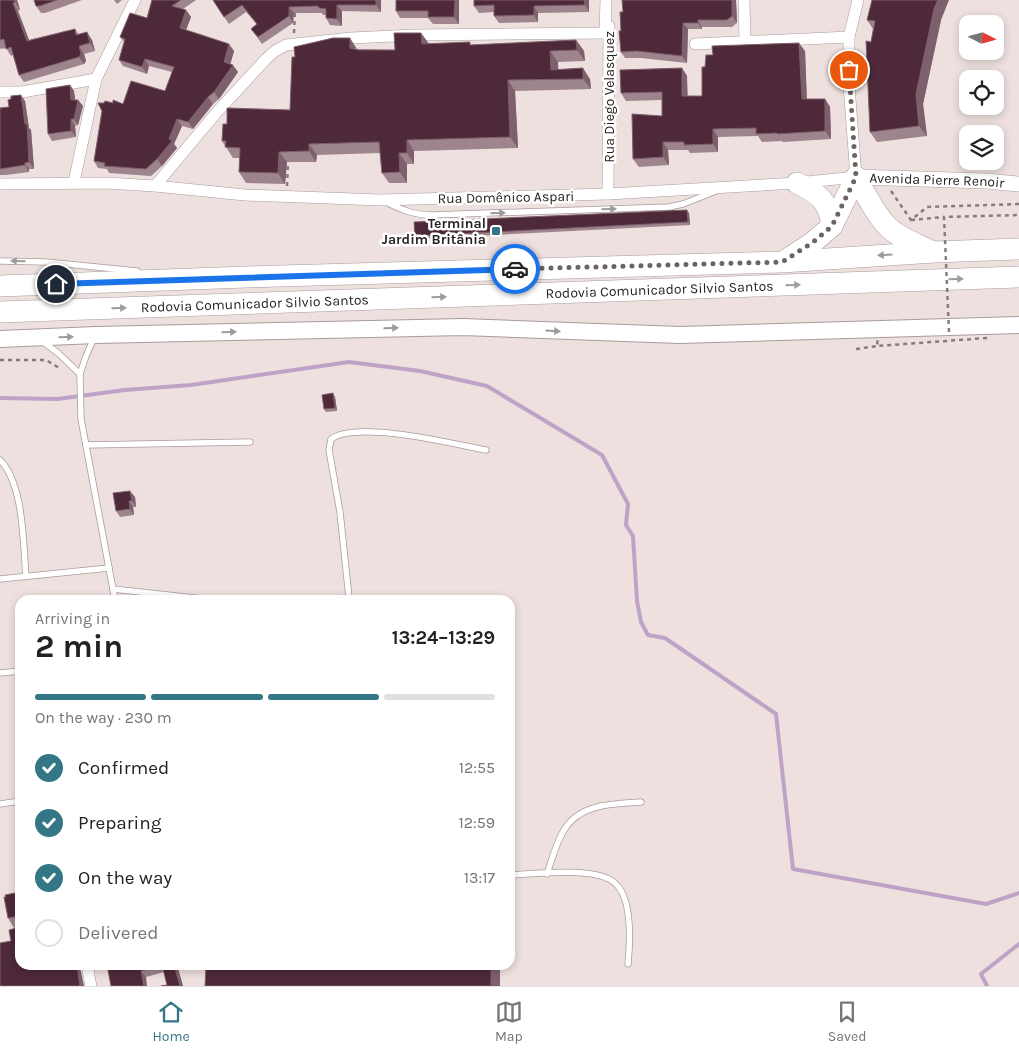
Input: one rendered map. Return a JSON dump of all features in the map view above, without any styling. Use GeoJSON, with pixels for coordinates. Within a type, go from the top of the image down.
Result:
{"type":"FeatureCollection","features":[{"type":"Feature","properties":{"kind":"highway"},"geometry":{"type":"LineString","coordinates":[[782,262],[812,243],[832,226],[856,177]]}},
{"type":"Feature","properties":{"kind":"highway"},"geometry":{"type":"LineString","coordinates":[[856,177],[878,215],[888,227],[901,236],[934,252]]}},
{"type":"Feature","properties":{"kind":"highway"},"geometry":{"type":"LineString","coordinates":[[797,183],[819,196],[826,205],[832,226]]}},
{"type":"Feature","properties":{"kind":"highway","name":"Rodovia Comunicador Silvio Santos"},"geometry":{"type":"LineString","coordinates":[[0,286],[206,278],[782,262],[934,252],[1019,249]]}},
{"type":"Feature","properties":{"kind":"highway","name":"Rodovia Comunicador Silvio Santos"},"geometry":{"type":"LineString","coordinates":[[0,312],[1016,277]]}},
{"type":"Feature","properties":{"kind":"main road"},"geometry":{"type":"LineString","coordinates":[[0,339],[96,335],[463,327],[680,335],[1019,325]]}},
{"type":"Feature","properties":{"kind":"street"},"geometry":{"type":"LineString","coordinates":[[74,182],[96,79],[135,0]]}},
{"type":"Feature","properties":{"kind":"street"},"geometry":{"type":"LineString","coordinates":[[155,186],[217,112],[266,59],[286,45],[415,35],[605,33],[607,0]]}},
{"type":"Feature","properties":{"kind":"street","name":"Rua Diego Velasquez"},"geometry":{"type":"LineString","coordinates":[[607,0],[608,194]]}},
{"type":"Feature","properties":{"kind":"street"},"geometry":{"type":"LineString","coordinates":[[744,0],[745,41]]}},
{"type":"Feature","properties":{"kind":"street"},"geometry":{"type":"LineString","coordinates":[[856,177],[849,86],[849,37],[858,0]]}},
{"type":"Feature","properties":{"kind":"street"},"geometry":{"type":"LineString","coordinates":[[695,44],[849,37]]}},
{"type":"Feature","properties":{"kind":"street"},"geometry":{"type":"LineString","coordinates":[[0,92],[22,92],[96,79]]}},
{"type":"Feature","properties":{"kind":"street","name":"Rua Domênico Aspari"},"geometry":{"type":"LineString","coordinates":[[0,184],[74,182],[155,186],[245,195],[380,200],[608,194],[797,183],[856,177]]}},
{"type":"Feature","properties":{"kind":"street","name":"Avenida Pierre Renoir"},"geometry":{"type":"LineString","coordinates":[[856,177],[986,181],[1019,184]]}},
{"type":"Feature","properties":{"kind":"street"},"geometry":{"type":"LineString","coordinates":[[88,970],[91,986]]}},
{"type":"Feature","properties":{"kind":"lane"},"geometry":{"type":"LineString","coordinates":[[380,200],[418,215],[669,207],[694,200],[728,186]]}},
{"type":"Feature","properties":{"kind":"lane"},"geometry":{"type":"LineString","coordinates":[[0,261],[46,262],[140,272]]}},
{"type":"Feature","properties":{"kind":"lane"},"geometry":{"type":"LineString","coordinates":[[159,274],[206,278]]}},
{"type":"Feature","properties":{"kind":"lane"},"geometry":{"type":"LineString","coordinates":[[96,335],[86,356],[80,378],[81,419],[114,595]]}},
{"type":"Feature","properties":{"kind":"lane"},"geometry":{"type":"LineString","coordinates":[[39,338],[58,353],[80,378]]}},
{"type":"Feature","properties":{"kind":"lane"},"geometry":{"type":"LineString","coordinates":[[349,595],[340,512],[329,450],[332,439],[339,434],[381,432],[486,450]]}},
{"type":"Feature","properties":{"kind":"lane"},"geometry":{"type":"LineString","coordinates":[[86,446],[250,442]]}},
{"type":"Feature","properties":{"kind":"lane"},"geometry":{"type":"LineString","coordinates":[[0,460],[6,466],[17,491],[26,576]]}},
{"type":"Feature","properties":{"kind":"lane"},"geometry":{"type":"LineString","coordinates":[[0,579],[109,568]]}},
{"type":"Feature","properties":{"kind":"lane"},"geometry":{"type":"LineString","coordinates":[[113,589],[168,595]]}},
{"type":"Feature","properties":{"kind":"lane"},"geometry":{"type":"LineString","coordinates":[[0,674],[15,672]]}},
{"type":"Feature","properties":{"kind":"lane"},"geometry":{"type":"LineString","coordinates":[[0,804],[15,802]]}},
{"type":"Feature","properties":{"kind":"lane"},"geometry":{"type":"LineString","coordinates":[[546,874],[564,830],[574,818],[594,807],[613,803],[641,802]]}},
{"type":"Feature","properties":{"kind":"lane"},"geometry":{"type":"LineString","coordinates":[[515,875],[596,874],[616,883],[626,902],[630,948],[628,964]]}},
{"type":"Feature","properties":{"kind":"path"},"geometry":{"type":"LineString","coordinates":[[294,43],[295,9]]}},
{"type":"Feature","properties":{"kind":"path"},"geometry":{"type":"LineString","coordinates":[[286,197],[288,158]]}},
{"type":"Feature","properties":{"kind":"path"},"geometry":{"type":"LineString","coordinates":[[887,186],[911,220]]}},
{"type":"Feature","properties":{"kind":"path"},"geometry":{"type":"LineString","coordinates":[[911,220],[927,207],[1019,204]]}},
{"type":"Feature","properties":{"kind":"path"},"geometry":{"type":"LineString","coordinates":[[911,220],[1019,215]]}},
{"type":"Feature","properties":{"kind":"path"},"geometry":{"type":"LineString","coordinates":[[944,218],[949,332]]}},
{"type":"Feature","properties":{"kind":"path"},"geometry":{"type":"LineString","coordinates":[[856,350],[877,346]]}},
{"type":"Feature","properties":{"kind":"path"},"geometry":{"type":"LineString","coordinates":[[0,360],[46,360],[56,367],[80,378]]}},
{"type":"Feature","properties":{"kind":"building"},"geometry":{"type":"Polygon","coordinates":[[[0,0],[14,0],[15,2],[13,3],[27,41],[75,29],[76,35],[87,32],[90,43],[79,46],[81,54],[79,57],[19,75],[11,47],[6,49],[4,39],[0,40],[0,0]]]}},
{"type":"Feature","properties":{"kind":"building"},"geometry":{"type":"Polygon","coordinates":[[[34,0],[57,0],[36,6],[34,0]]]}},
{"type":"Feature","properties":{"kind":"building"},"geometry":{"type":"Polygon","coordinates":[[[152,0],[181,0],[172,6],[186,10],[180,28],[229,44],[224,62],[233,65],[214,92],[188,122],[177,119],[169,139],[172,141],[146,169],[104,166],[105,163],[94,161],[102,111],[98,103],[104,103],[105,101],[113,103],[113,100],[123,104],[131,81],[165,91],[174,67],[145,59],[142,67],[119,60],[125,39],[120,37],[130,13],[147,18],[152,0]]]}},
{"type":"Feature","properties":{"kind":"building"},"geometry":{"type":"Polygon","coordinates":[[[213,0],[376,0],[376,5],[337,5],[337,19],[326,18],[326,9],[319,8],[318,6],[289,7],[289,16],[258,37],[251,29],[257,24],[242,5],[224,17],[213,0]]]}},
{"type":"Feature","properties":{"kind":"building"},"geometry":{"type":"Polygon","coordinates":[[[396,0],[455,0],[454,17],[428,17],[428,11],[396,11],[396,0]]]}},
{"type":"Feature","properties":{"kind":"building"},"geometry":{"type":"Polygon","coordinates":[[[474,0],[584,0],[585,5],[534,6],[534,15],[494,16],[494,5],[474,6],[474,0]]]}},
{"type":"Feature","properties":{"kind":"building"},"geometry":{"type":"Polygon","coordinates":[[[622,0],[732,0],[732,16],[727,20],[698,20],[698,23],[683,23],[682,56],[636,51],[621,52],[619,31],[621,31],[620,12],[623,12],[622,0]]]}},
{"type":"Feature","properties":{"kind":"building"},"geometry":{"type":"Polygon","coordinates":[[[872,0],[938,0],[934,9],[916,94],[919,126],[870,132],[866,41],[871,42],[875,21],[867,20],[872,0]]]}},
{"type":"Feature","properties":{"kind":"building"},"geometry":{"type":"Polygon","coordinates":[[[394,33],[421,33],[422,44],[470,42],[470,45],[576,40],[577,50],[550,51],[551,70],[583,68],[583,79],[508,80],[510,137],[407,140],[407,153],[399,153],[400,172],[382,173],[379,142],[309,144],[309,151],[279,152],[278,173],[239,172],[240,148],[225,147],[226,141],[222,141],[223,124],[227,124],[227,108],[290,110],[292,57],[295,57],[294,47],[333,38],[350,38],[350,48],[359,50],[395,50],[394,33]]]}},
{"type":"Feature","properties":{"kind":"building"},"geometry":{"type":"Polygon","coordinates":[[[799,43],[802,99],[825,99],[825,131],[756,134],[756,128],[713,129],[713,144],[684,145],[684,142],[663,142],[663,157],[633,159],[632,114],[662,116],[662,92],[621,93],[620,70],[682,68],[682,96],[702,96],[702,67],[705,67],[706,55],[713,55],[712,46],[799,43]]]}},
{"type":"Feature","properties":{"kind":"building"},"geometry":{"type":"Polygon","coordinates":[[[70,85],[71,100],[78,100],[74,119],[71,119],[71,131],[48,134],[46,89],[70,85]]]}},
{"type":"Feature","properties":{"kind":"building"},"geometry":{"type":"Polygon","coordinates":[[[21,95],[25,124],[27,124],[29,162],[25,163],[25,165],[0,169],[0,108],[9,107],[8,100],[11,99],[11,96],[21,95]]]}},
{"type":"Feature","properties":{"kind":"building","name":"Terminal Jardim Britânia"},"geometry":{"type":"Polygon","coordinates":[[[687,210],[688,222],[415,236],[414,222],[687,210]]]}},
{"type":"Feature","properties":{"kind":"building"},"geometry":{"type":"Polygon","coordinates":[[[333,393],[335,408],[324,409],[322,395],[333,393]]]}},
{"type":"Feature","properties":{"kind":"building"},"geometry":{"type":"Polygon","coordinates":[[[130,491],[132,501],[129,501],[130,509],[116,511],[113,493],[130,491]]]}},
{"type":"Feature","properties":{"kind":"building"},"geometry":{"type":"Polygon","coordinates":[[[15,893],[15,917],[8,918],[5,895],[15,893]]]}},
{"type":"Feature","properties":{"kind":"building"},"geometry":{"type":"Polygon","coordinates":[[[15,928],[15,970],[78,970],[80,986],[0,986],[0,943],[11,941],[9,930],[15,928]]]}},
{"type":"Feature","properties":{"kind":"building"},"geometry":{"type":"Polygon","coordinates":[[[108,970],[144,970],[141,971],[144,986],[111,986],[108,970]]]}},
{"type":"Feature","properties":{"kind":"building"},"geometry":{"type":"Polygon","coordinates":[[[163,970],[175,970],[180,986],[161,986],[167,985],[163,970]]]}},
{"type":"Feature","properties":{"kind":"building"},"geometry":{"type":"Polygon","coordinates":[[[206,970],[491,970],[491,986],[205,986],[206,970]]]}},
{"type":"Feature","properties":{"kind":"waterway"},"geometry":{"type":"LineString","coordinates":[[0,398],[57,399],[125,390],[191,385],[349,362],[420,371],[487,386],[602,455],[628,504],[626,525],[633,536],[637,601],[641,622],[648,635],[665,638],[776,714],[793,869],[986,904],[1019,893]]}},
{"type":"Feature","properties":{"kind":"waterway"},"geometry":{"type":"LineString","coordinates":[[987,986],[981,974],[1019,944]]}},
{"type":"Feature","properties":{"kind":"way so far"},"geometry":{"type":"LineString","coordinates":[[515,269],[782,262],[823,236],[832,226],[856,177],[849,70]]}},
{"type":"Feature","properties":{"kind":"place","name":"Terminal Jardim Britânia"},"geometry":{"type":"Point","coordinates":[496,231]}},
{"type":"Feature","properties":{"kind":"route"},"geometry":{"type":"LineString","coordinates":[[56,284],[515,269]]}}]}
